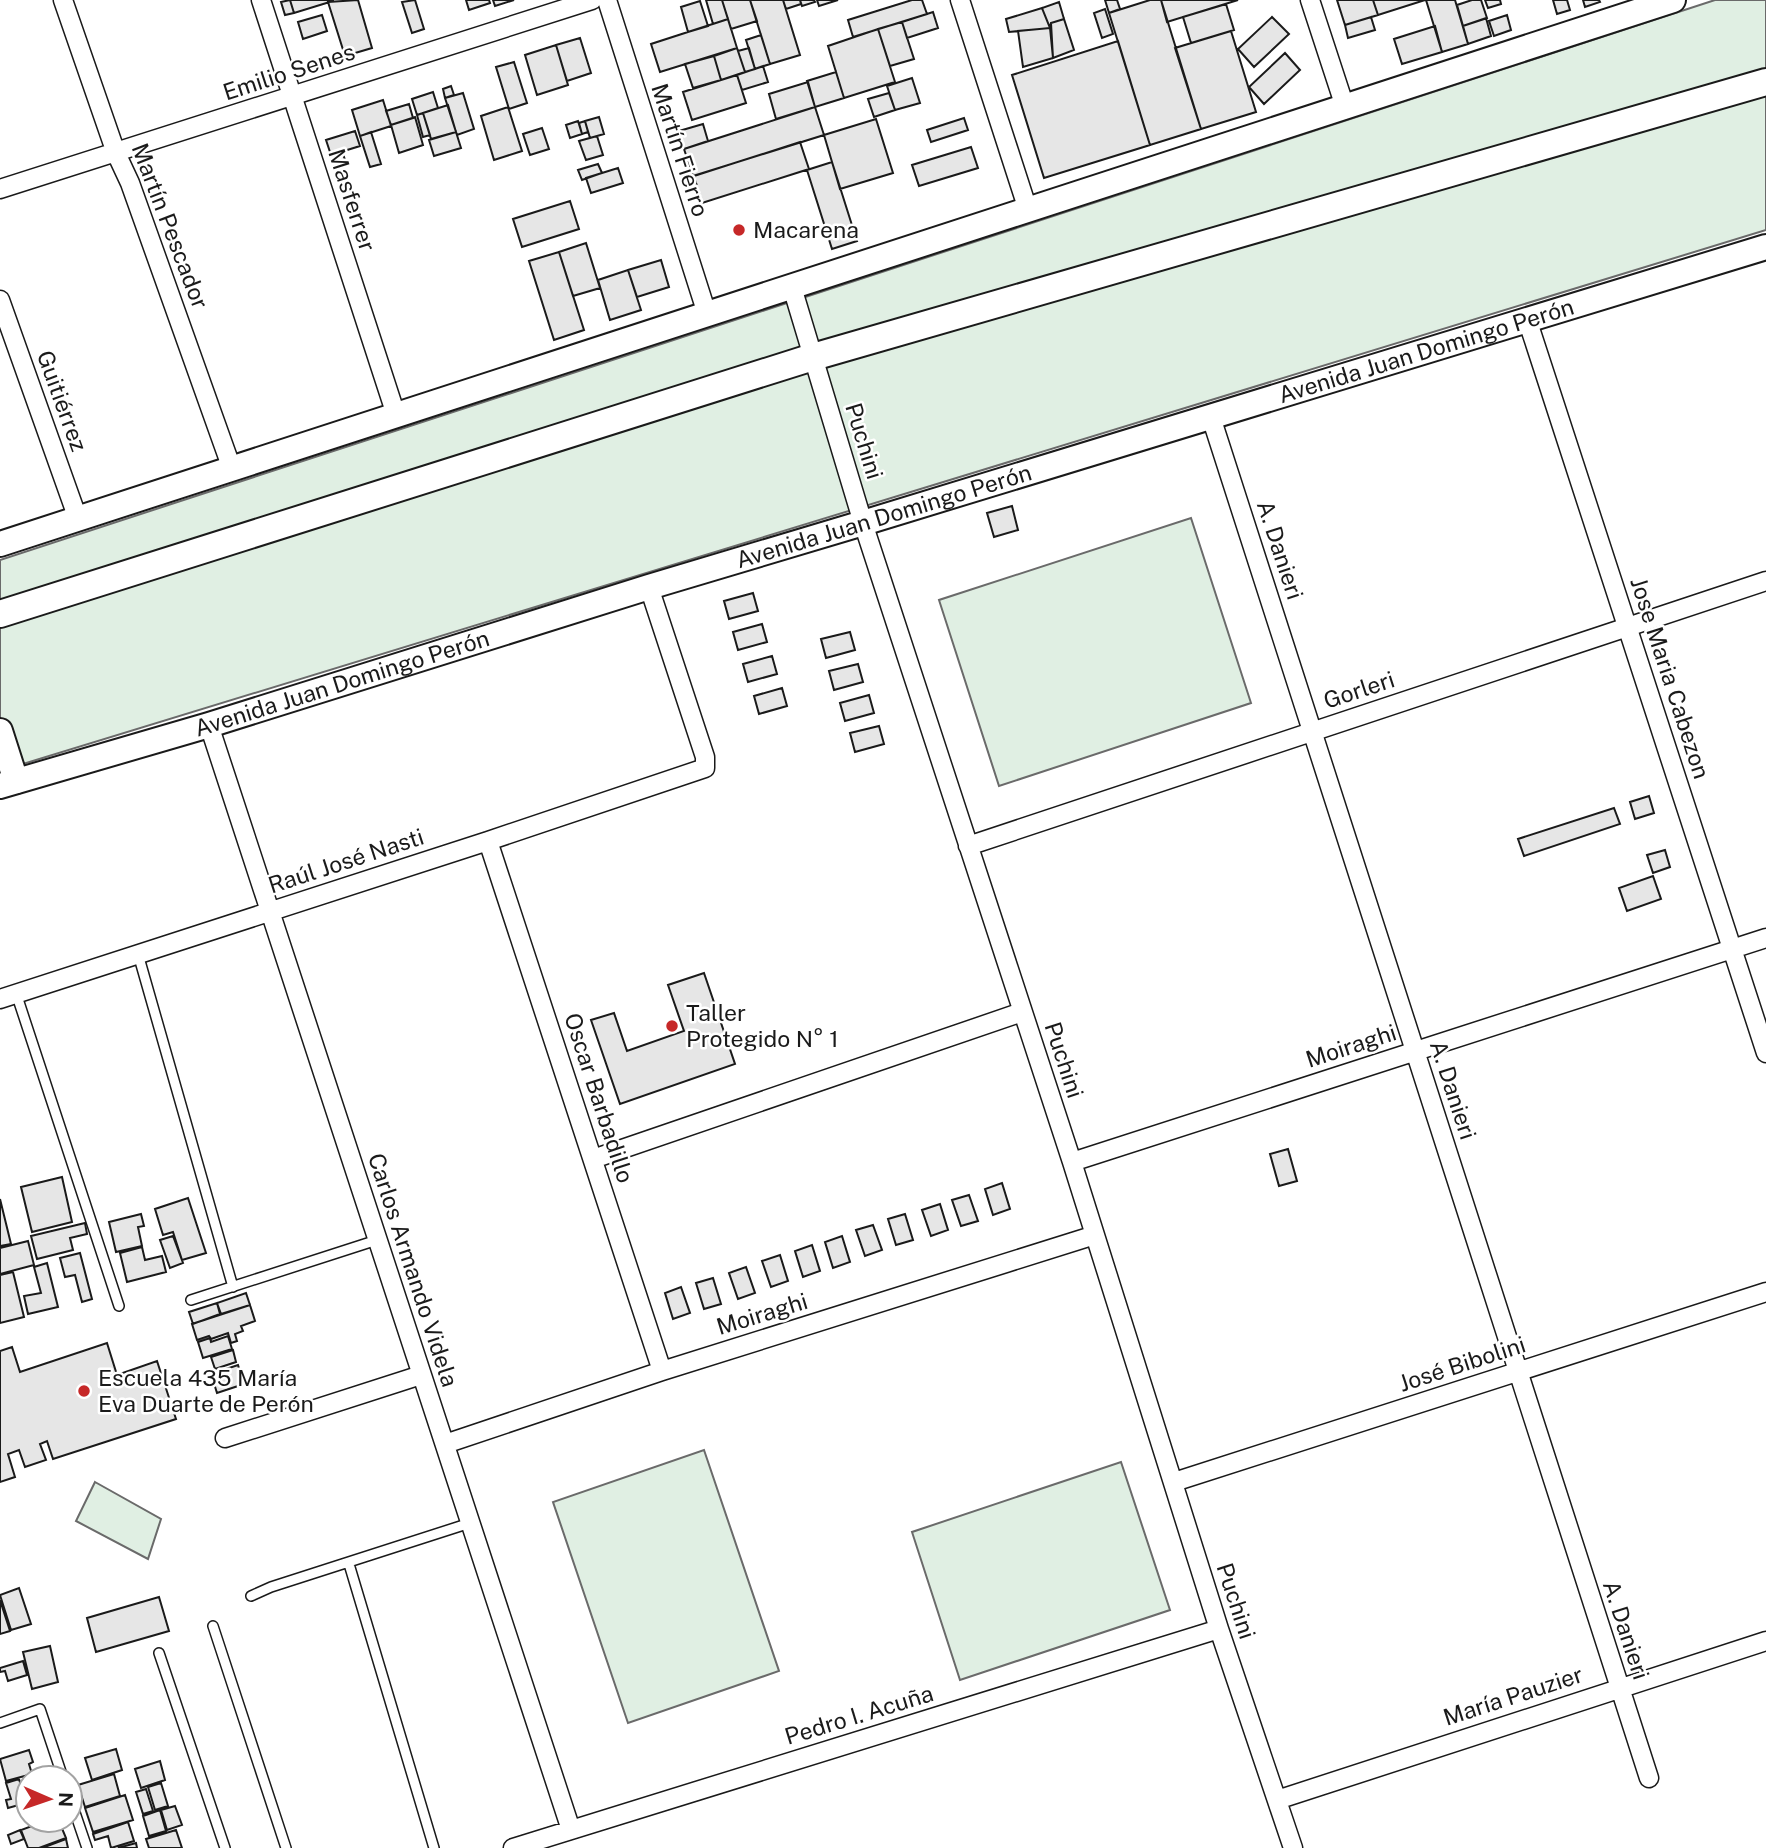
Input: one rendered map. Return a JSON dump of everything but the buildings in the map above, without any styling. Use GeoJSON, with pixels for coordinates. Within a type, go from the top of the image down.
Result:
{"type":"FeatureCollection","features":[{"type":"Feature","properties":{"kind":"main road"},"geometry":{"type":"LineString","coordinates":[[0,544],[1667,1]]}},
{"type":"Feature","properties":{"kind":"main road"},"geometry":{"type":"LineString","coordinates":[[0,614],[813,357],[1766,82]]}},
{"type":"Feature","properties":{"kind":"main road","name":"Avenida Juan Domingo Perón"},"geometry":{"type":"LineString","coordinates":[[8,783],[209,725],[649,587],[1766,247]]}},
{"type":"Feature","properties":{"kind":"main road"},"geometry":{"type":"LineString","coordinates":[[0,732],[8,783]]}},
{"type":"Feature","properties":{"kind":"street","name":"Martín Pescador"},"geometry":{"type":"LineString","coordinates":[[63,0],[232,469]]}},
{"type":"Feature","properties":{"kind":"street","name":"Masferrer"},"geometry":{"type":"LineString","coordinates":[[261,0],[396,415]]}},
{"type":"Feature","properties":{"kind":"street","name":"Emilio Senes"},"geometry":{"type":"LineString","coordinates":[[0,189],[592,0]]}},
{"type":"Feature","properties":{"kind":"street","name":"Martín Fierro"},"geometry":{"type":"LineString","coordinates":[[607,0],[707,314]]}},
{"type":"Feature","properties":{"kind":"street"},"geometry":{"type":"LineString","coordinates":[[960,0],[1028,210]]}},
{"type":"Feature","properties":{"kind":"street"},"geometry":{"type":"LineString","coordinates":[[1310,0],[1345,107]]}},
{"type":"Feature","properties":{"kind":"street","name":"Puchini"},"geometry":{"type":"LineString","coordinates":[[792,287],[863,523],[1072,1162],[1219,1629],[1293,1848]]}},
{"type":"Feature","properties":{"kind":"street","name":"Guitiérrez"},"geometry":{"type":"LineString","coordinates":[[0,300],[78,519]]}},
{"type":"Feature","properties":{"kind":"street","name":"Jose Maria Cabezon"},"geometry":{"type":"LineString","coordinates":[[1527,319],[1766,1053]]}},
{"type":"Feature","properties":{"kind":"street","name":"A. Danieri"},"geometry":{"type":"LineString","coordinates":[[1211,417],[1649,1779]]}},
{"type":"Feature","properties":{"kind":"street","name":"Gorleri"},"geometry":{"type":"LineString","coordinates":[[968,846],[1766,581]]}},
{"type":"Feature","properties":{"kind":"street","name":"Raúl José Nasti"},"geometry":{"type":"LineString","coordinates":[[8,996],[705,768],[705,757],[649,587]]}},
{"type":"Feature","properties":{"kind":"street","name":"Carlos Armando Videla"},"geometry":{"type":"LineString","coordinates":[[209,725],[571,1830]]}},
{"type":"Feature","properties":{"kind":"street","name":"Oscar Barbadillo"},"geometry":{"type":"LineString","coordinates":[[488,841],[662,1371]]}},
{"type":"Feature","properties":{"kind":"street","name":"Moiraghi"},"geometry":{"type":"LineString","coordinates":[[1072,1162],[1766,938]]}},
{"type":"Feature","properties":{"kind":"street"},"geometry":{"type":"LineString","coordinates":[[593,1159],[1022,1012]]}},
{"type":"Feature","properties":{"kind":"street","name":"Moiraghi"},"geometry":{"type":"LineString","coordinates":[[445,1444],[662,1371],[1095,1235]]}},
{"type":"Feature","properties":{"kind":"street","name":"José Bibolini"},"geometry":{"type":"LineString","coordinates":[[1174,1482],[1766,1292]]}},
{"type":"Feature","properties":{"kind":"street"},"geometry":{"type":"LineString","coordinates":[[225,1438],[421,1375]]}},
{"type":"Feature","properties":{"kind":"street","name":"Pedro I. Acuña"},"geometry":{"type":"LineString","coordinates":[[513,1848],[1219,1629]]}},
{"type":"Feature","properties":{"kind":"street","name":"María Pauzier"},"geometry":{"type":"LineString","coordinates":[[1277,1800],[1766,1641]]}},
{"type":"Feature","properties":{"kind":"lane"},"geometry":{"type":"LineString","coordinates":[[138,954],[233,1287]]}},
{"type":"Feature","properties":{"kind":"lane"},"geometry":{"type":"LineString","coordinates":[[8,996],[119,1306]]}},
{"type":"Feature","properties":{"kind":"lane"},"geometry":{"type":"LineString","coordinates":[[191,1300],[377,1240]]}},
{"type":"Feature","properties":{"kind":"lane"},"geometry":{"type":"LineString","coordinates":[[251,1596],[271,1587],[470,1523]]}},
{"type":"Feature","properties":{"kind":"lane"},"geometry":{"type":"LineString","coordinates":[[349,1564],[434,1848]]}},
{"type":"Feature","properties":{"kind":"lane"},"geometry":{"type":"LineString","coordinates":[[213,1626],[286,1848]]}},
{"type":"Feature","properties":{"kind":"lane"},"geometry":{"type":"LineString","coordinates":[[159,1653],[225,1848]]}},
{"type":"Feature","properties":{"kind":"lane"},"geometry":{"type":"LineString","coordinates":[[0,1723],[40,1709],[58,1764]]}},
{"type":"Feature","properties":{"kind":"green space"},"geometry":{"type":"Polygon","coordinates":[[[1715,0],[1766,0],[1766,230],[0,771],[0,560],[1715,0]]]}},
{"type":"Feature","properties":{"kind":"green space"},"geometry":{"type":"Polygon","coordinates":[[[1191,518],[1251,703],[999,786],[939,600],[1191,518]]]}},
{"type":"Feature","properties":{"kind":"green space"},"geometry":{"type":"Polygon","coordinates":[[[704,1450],[779,1671],[628,1723],[553,1502],[704,1450]]]}},
{"type":"Feature","properties":{"kind":"green space"},"geometry":{"type":"Polygon","coordinates":[[[1121,1462],[1170,1610],[960,1680],[912,1532],[1121,1462]]]}},
{"type":"Feature","properties":{"kind":"green space"},"geometry":{"type":"Polygon","coordinates":[[[95,1482],[161,1519],[148,1559],[76,1521],[95,1482]]]}},
{"type":"Feature","properties":{"kind":"place","name":"Macarena"},"geometry":{"type":"Point","coordinates":[739,230]}},
{"type":"Feature","properties":{"kind":"place","name":"Taller Protegido N° 1"},"geometry":{"type":"Point","coordinates":[672,1026]}},
{"type":"Feature","properties":{"kind":"place","name":"Escuela 435 María Eva Duarte de Perón"},"geometry":{"type":"Point","coordinates":[84,1391]}}]}
